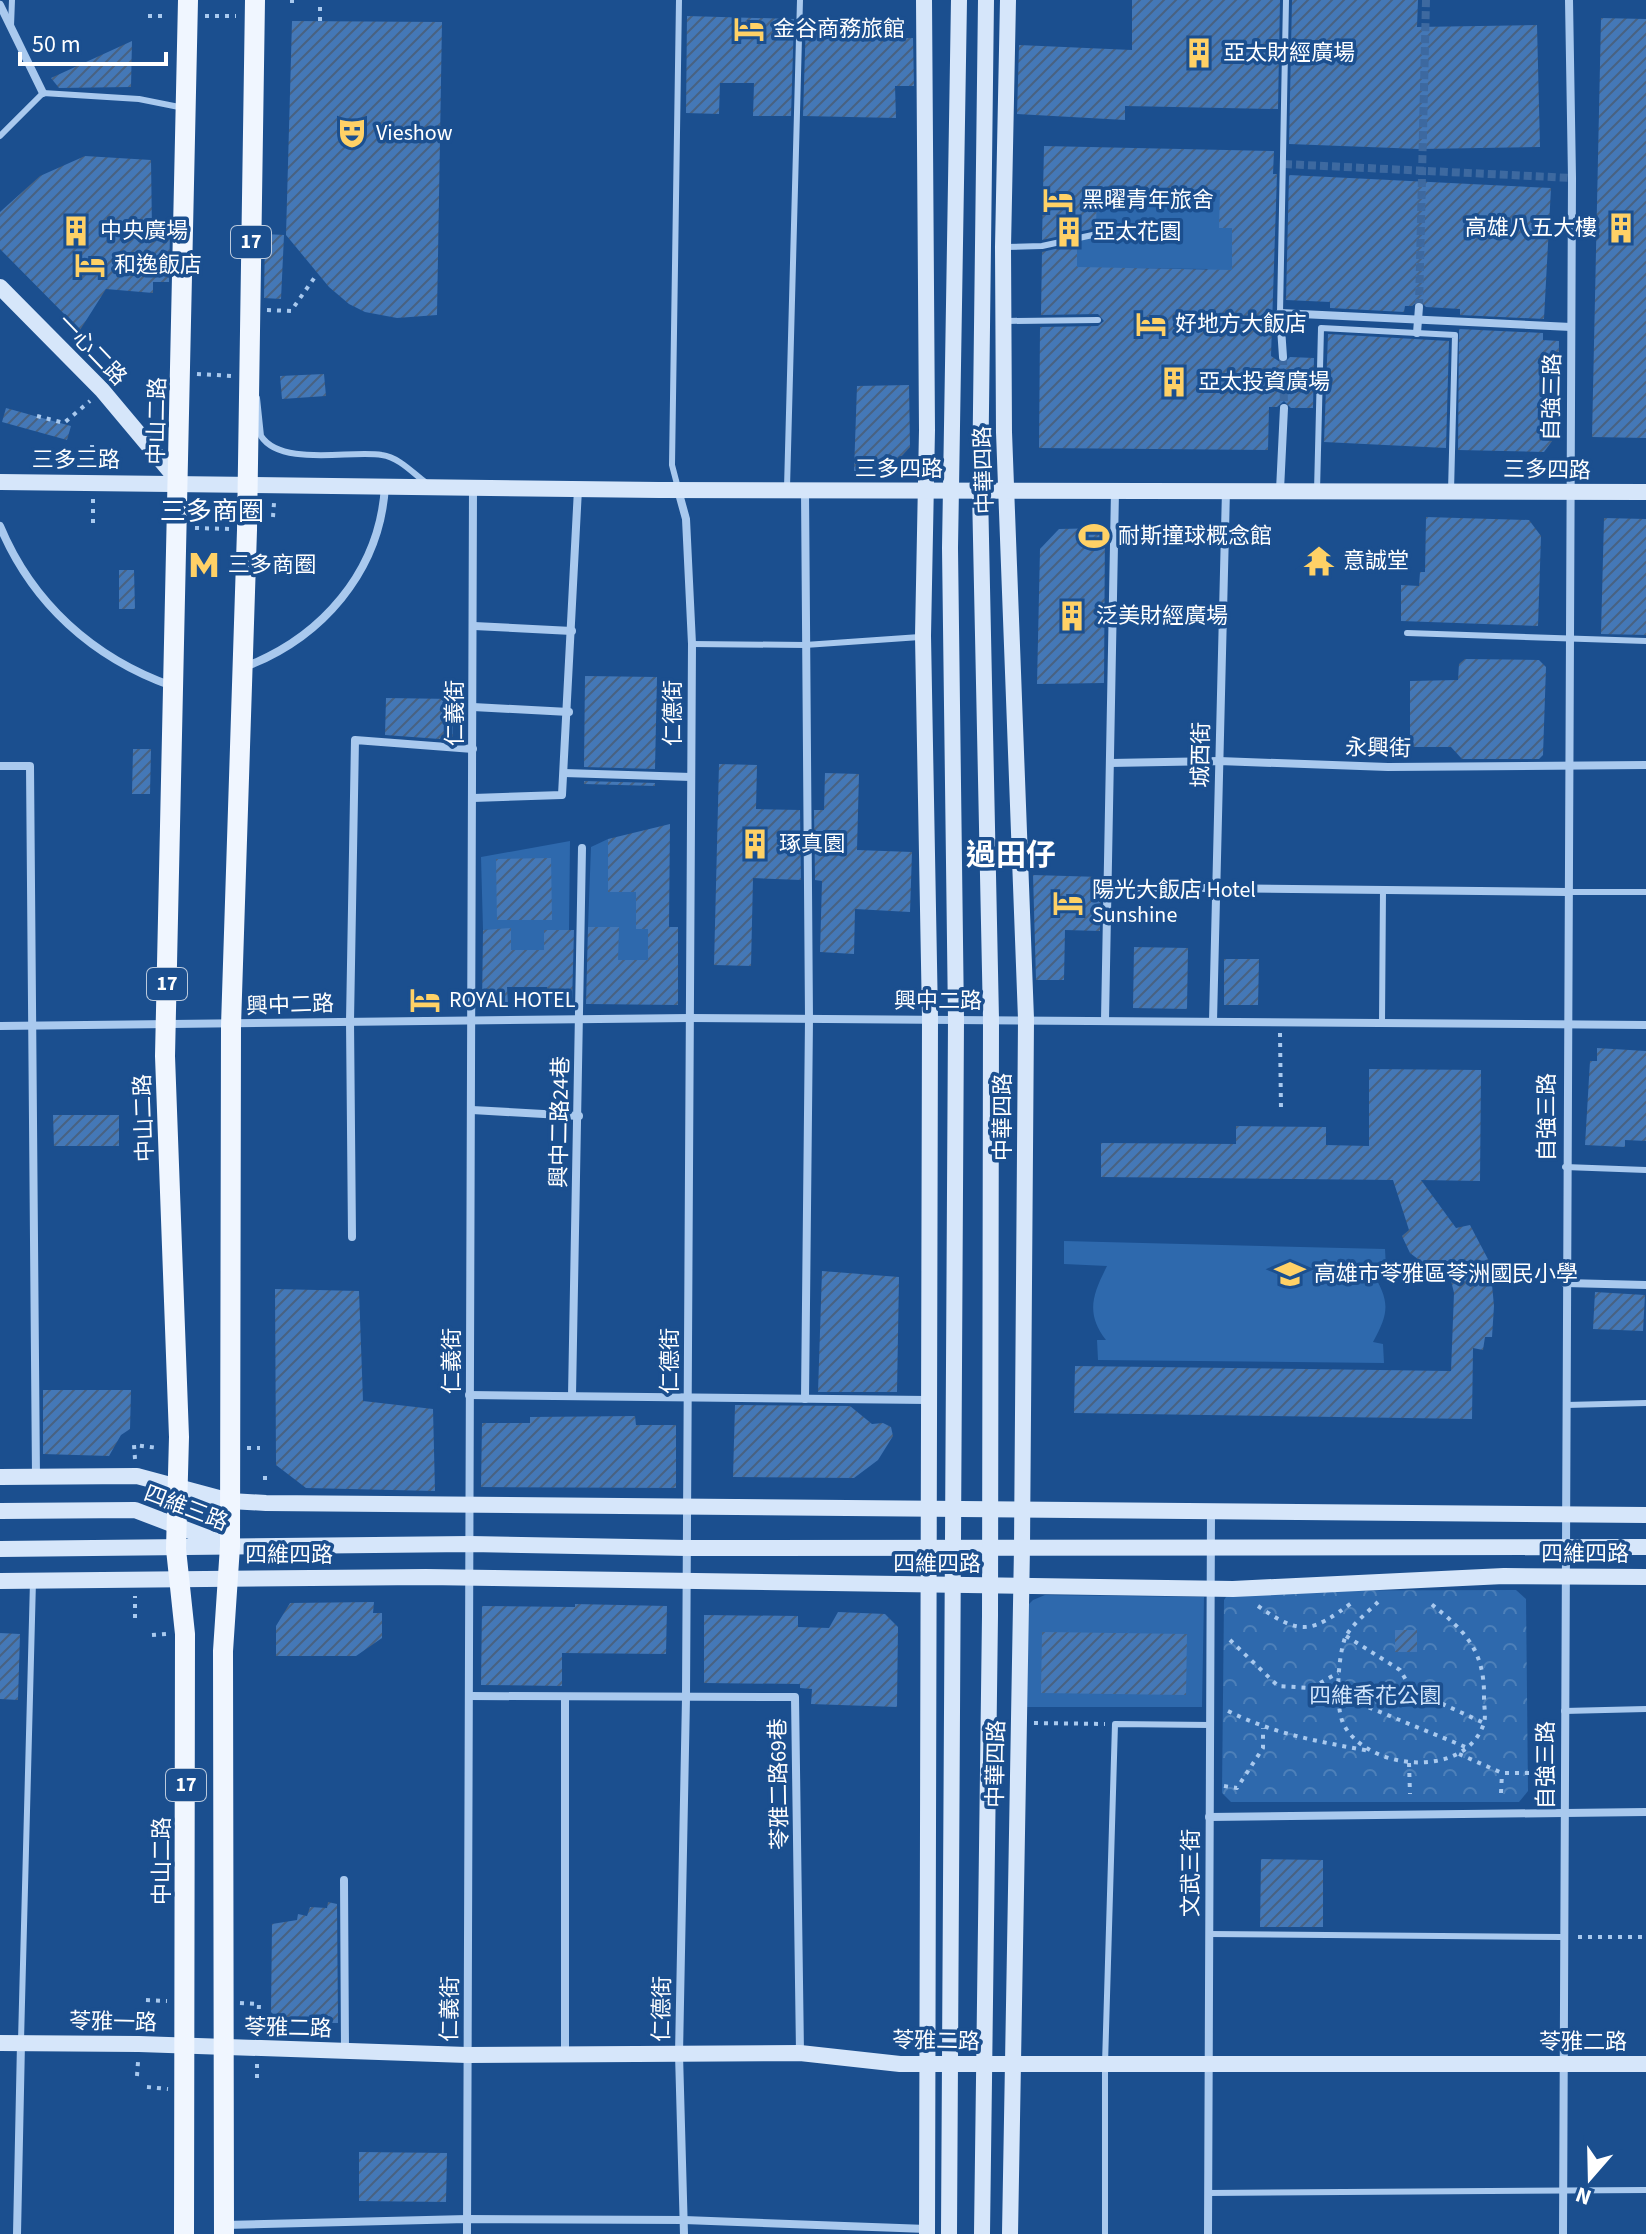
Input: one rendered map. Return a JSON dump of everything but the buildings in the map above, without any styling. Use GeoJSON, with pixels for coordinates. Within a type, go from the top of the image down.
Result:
{"type":"FeatureCollection","features":[{"type":"Feature","properties":{"kind":"main road","name":"中山二路"},"geometry":{"type":"LineString","coordinates":[[184,2234],[185,1634],[176,1549],[166,1026],[188,0]]}},
{"type":"Feature","properties":{"kind":"main road","name":"17"},"geometry":{"type":"LineString","coordinates":[[224,2229],[223,1651],[230,1546],[231,1026],[247,530],[255,0]]}},
{"type":"Feature","properties":{"kind":"street"},"geometry":{"type":"LineString","coordinates":[[224,2229],[467,2219],[684,2220],[927,2232],[930,1018],[923,636],[927,491],[924,0]]}},
{"type":"Feature","properties":{"kind":"street","name":"中華四路"},"geometry":{"type":"LineString","coordinates":[[949,2234],[956,1019],[951,491],[959,0]]}},
{"type":"Feature","properties":{"kind":"street","name":"中華四路"},"geometry":{"type":"LineString","coordinates":[[982,2234],[990,1547],[991,1019],[980,491],[986,0]]}},
{"type":"Feature","properties":{"kind":"street","name":"中華四路"},"geometry":{"type":"LineString","coordinates":[[1008,0],[1003,321],[1026,1019],[1022,1547],[1010,2234]]}},
{"type":"Feature","properties":{"kind":"street","name":"自強三路"},"geometry":{"type":"LineString","coordinates":[[1563,2234],[1565,1167],[1571,327],[1569,0]]}},
{"type":"Feature","properties":{"kind":"street"},"geometry":{"type":"LineString","coordinates":[[0,5],[43,93]]}},
{"type":"Feature","properties":{"kind":"street","name":"一心二路"},"geometry":{"type":"LineString","coordinates":[[0,287],[102,390],[180,483]]}},
{"type":"Feature","properties":{"kind":"street"},"geometry":{"type":"LineString","coordinates":[[1417,333],[1419,307]]}},
{"type":"Feature","properties":{"kind":"street"},"geometry":{"type":"LineString","coordinates":[[1283,357],[1280,313],[1571,327]]}},
{"type":"Feature","properties":{"kind":"street"},"geometry":{"type":"LineString","coordinates":[[1280,490],[1284,408]]}},
{"type":"Feature","properties":{"kind":"street","name":"三多三路"},"geometry":{"type":"LineString","coordinates":[[0,482],[247,483]]}},
{"type":"Feature","properties":{"kind":"street","name":"三多四路"},"geometry":{"type":"LineString","coordinates":[[247,483],[678,490],[1646,492]]}},
{"type":"Feature","properties":{"kind":"street"},"geometry":{"type":"LineString","coordinates":[[242,668],[288,648],[349,594],[384,515],[385,486]]}},
{"type":"Feature","properties":{"kind":"street","name":"仁義街"},"geometry":{"type":"LineString","coordinates":[[467,2234],[473,487]]}},
{"type":"Feature","properties":{"kind":"street"},"geometry":{"type":"LineString","coordinates":[[473,798],[562,795],[569,712],[578,489]]}},
{"type":"Feature","properties":{"kind":"street","name":"仁德街"},"geometry":{"type":"LineString","coordinates":[[678,490],[686,519],[692,644],[686,1698],[679,2054],[684,2234]]}},
{"type":"Feature","properties":{"kind":"street"},"geometry":{"type":"LineString","coordinates":[[805,490],[809,1019],[805,1399]]}},
{"type":"Feature","properties":{"kind":"street","name":"城西街"},"geometry":{"type":"LineString","coordinates":[[1213,1021],[1226,490]]}},
{"type":"Feature","properties":{"kind":"street"},"geometry":{"type":"LineString","coordinates":[[1105,1020],[1115,491]]}},
{"type":"Feature","properties":{"kind":"street"},"geometry":{"type":"LineString","coordinates":[[0,526],[14,560],[71,630],[143,676],[175,687]]}},
{"type":"Feature","properties":{"kind":"street"},"geometry":{"type":"LineString","coordinates":[[474,626],[572,631]]}},
{"type":"Feature","properties":{"kind":"street"},"geometry":{"type":"LineString","coordinates":[[473,707],[569,712]]}},
{"type":"Feature","properties":{"kind":"street"},"geometry":{"type":"LineString","coordinates":[[352,1237],[350,1021],[355,740],[473,749]]}},
{"type":"Feature","properties":{"kind":"street","name":"永興街"},"geometry":{"type":"LineString","coordinates":[[1110,763],[1219,761],[1388,767],[1646,765]]}},
{"type":"Feature","properties":{"kind":"street"},"geometry":{"type":"LineString","coordinates":[[0,766],[30,766],[36,1477]]}},
{"type":"Feature","properties":{"kind":"street"},"geometry":{"type":"LineString","coordinates":[[564,773],[691,777]]}},
{"type":"Feature","properties":{"kind":"street","name":"興中二路24巷"},"geometry":{"type":"LineString","coordinates":[[572,1396],[582,848]]}},
{"type":"Feature","properties":{"kind":"street"},"geometry":{"type":"LineString","coordinates":[[1108,887],[1567,892]]}},
{"type":"Feature","properties":{"kind":"street","name":"興中二路"},"geometry":{"type":"LineString","coordinates":[[0,1026],[231,1026],[350,1021],[690,1018],[1646,1025]]}},
{"type":"Feature","properties":{"kind":"street"},"geometry":{"type":"LineString","coordinates":[[472,1110],[579,1116]]}},
{"type":"Feature","properties":{"kind":"street"},"geometry":{"type":"LineString","coordinates":[[1565,1283],[1646,1285]]}},
{"type":"Feature","properties":{"kind":"street"},"geometry":{"type":"LineString","coordinates":[[469,1395],[929,1400]]}},
{"type":"Feature","properties":{"kind":"street","name":"四維三路"},"geometry":{"type":"LineString","coordinates":[[0,1477],[137,1476],[230,1501]]}},
{"type":"Feature","properties":{"kind":"street","name":"四維四路"},"geometry":{"type":"LineString","coordinates":[[230,1501],[990,1511],[1646,1515]]}},
{"type":"Feature","properties":{"kind":"street","name":"四維三路"},"geometry":{"type":"LineString","coordinates":[[0,1511],[135,1510],[230,1546]]}},
{"type":"Feature","properties":{"kind":"street","name":"文武三街"},"geometry":{"type":"LineString","coordinates":[[1208,2234],[1211,1512]]}},
{"type":"Feature","properties":{"kind":"street","name":"四維四路"},"geometry":{"type":"LineString","coordinates":[[230,1546],[1646,1547]]}},
{"type":"Feature","properties":{"kind":"street","name":"四維三路"},"geometry":{"type":"LineString","coordinates":[[0,1549],[230,1546]]}},
{"type":"Feature","properties":{"kind":"street","name":"四維四路"},"geometry":{"type":"LineString","coordinates":[[228,1578],[470,1578],[1209,1589],[1564,1575],[1646,1577]]}},
{"type":"Feature","properties":{"kind":"street"},"geometry":{"type":"LineString","coordinates":[[0,1581],[228,1578]]}},
{"type":"Feature","properties":{"kind":"street","name":"苓雅二路69巷"},"geometry":{"type":"LineString","coordinates":[[469,1696],[795,1697],[800,2053]]}},
{"type":"Feature","properties":{"kind":"street"},"geometry":{"type":"LineString","coordinates":[[565,1698],[565,2053]]}},
{"type":"Feature","properties":{"kind":"street"},"geometry":{"type":"LineString","coordinates":[[1209,1817],[1646,1812]]}},
{"type":"Feature","properties":{"kind":"street"},"geometry":{"type":"LineString","coordinates":[[344,1880],[345,2051]]}},
{"type":"Feature","properties":{"kind":"street"},"geometry":{"type":"LineString","coordinates":[[17,2234],[21,2042]]}},
{"type":"Feature","properties":{"kind":"street","name":"苓雅一路"},"geometry":{"type":"LineString","coordinates":[[0,2043],[225,2048]]}},
{"type":"Feature","properties":{"kind":"street","name":"苓雅二路"},"geometry":{"type":"LineString","coordinates":[[225,2048],[467,2055],[800,2053],[928,2065],[1646,2064]]}},
{"type":"Feature","properties":{"kind":"lane"},"geometry":{"type":"LineString","coordinates":[[11,30],[12,0]]}},
{"type":"Feature","properties":{"kind":"lane"},"geometry":{"type":"LineString","coordinates":[[678,490],[672,465],[679,0]]}},
{"type":"Feature","properties":{"kind":"lane"},"geometry":{"type":"LineString","coordinates":[[787,490],[800,0]]}},
{"type":"Feature","properties":{"kind":"lane"},"geometry":{"type":"LineString","coordinates":[[1280,313],[1286,0]]}},
{"type":"Feature","properties":{"kind":"lane"},"geometry":{"type":"LineString","coordinates":[[0,136],[43,93],[139,99],[187,109]]}},
{"type":"Feature","properties":{"kind":"lane"},"geometry":{"type":"LineString","coordinates":[[1003,247],[1042,246],[1111,231]]}},
{"type":"Feature","properties":{"kind":"lane"},"geometry":{"type":"LineString","coordinates":[[1003,321],[1098,320]]}},
{"type":"Feature","properties":{"kind":"lane"},"geometry":{"type":"LineString","coordinates":[[1317,491],[1321,328],[1455,335],[1451,491]]}},
{"type":"Feature","properties":{"kind":"lane"},"geometry":{"type":"LineString","coordinates":[[249,384],[261,407],[261,436],[276,449],[302,454],[385,455],[430,487]]}},
{"type":"Feature","properties":{"kind":"lane"},"geometry":{"type":"LineString","coordinates":[[1407,633],[1646,641]]}},
{"type":"Feature","properties":{"kind":"lane"},"geometry":{"type":"LineString","coordinates":[[692,644],[805,645],[923,636]]}},
{"type":"Feature","properties":{"kind":"lane"},"geometry":{"type":"LineString","coordinates":[[1382,1023],[1383,890]]}},
{"type":"Feature","properties":{"kind":"lane"},"geometry":{"type":"LineString","coordinates":[[1567,892],[1646,892]]}},
{"type":"Feature","properties":{"kind":"lane"},"geometry":{"type":"LineString","coordinates":[[1565,1167],[1646,1170]]}},
{"type":"Feature","properties":{"kind":"lane"},"geometry":{"type":"LineString","coordinates":[[1565,1405],[1646,1403]]}},
{"type":"Feature","properties":{"kind":"lane"},"geometry":{"type":"LineString","coordinates":[[21,2042],[33,1581]]}},
{"type":"Feature","properties":{"kind":"lane"},"geometry":{"type":"LineString","coordinates":[[1564,1711],[1646,1709]]}},
{"type":"Feature","properties":{"kind":"lane"},"geometry":{"type":"LineString","coordinates":[[1105,2234],[1105,2064],[1115,1724],[1210,1725]]}},
{"type":"Feature","properties":{"kind":"lane"},"geometry":{"type":"LineString","coordinates":[[1209,1934],[1563,1937]]}},
{"type":"Feature","properties":{"kind":"lane"},"geometry":{"type":"LineString","coordinates":[[1208,2193],[1563,2188],[1646,2190]]}},
{"type":"Feature","properties":{"kind":"path"},"geometry":{"type":"LineString","coordinates":[[320,2],[320,21]]}},
{"type":"Feature","properties":{"kind":"path"},"geometry":{"type":"LineString","coordinates":[[257,309],[291,311],[317,274]]}},
{"type":"Feature","properties":{"kind":"path"},"geometry":{"type":"LineString","coordinates":[[182,373],[249,384]]}},
{"type":"Feature","properties":{"kind":"path"},"geometry":{"type":"LineString","coordinates":[[37,416],[64,423],[83,408]]}},
{"type":"Feature","properties":{"kind":"path"},"geometry":{"type":"LineString","coordinates":[[179,528],[247,530]]}},
{"type":"Feature","properties":{"kind":"path"},"geometry":{"type":"LineString","coordinates":[[1279,1022],[1281,1110]]}},
{"type":"Feature","properties":{"kind":"path"},"geometry":{"type":"LineString","coordinates":[[1250,1600],[1286,1626],[1320,1626],[1353,1602]]}},
{"type":"Feature","properties":{"kind":"path"},"geometry":{"type":"LineString","coordinates":[[1370,1751],[1343,1723],[1338,1673],[1346,1636],[1378,1602]]}},
{"type":"Feature","properties":{"kind":"path"},"geometry":{"type":"LineString","coordinates":[[1228,1711],[1263,1728],[1370,1751],[1409,1763],[1450,1760],[1468,1748],[1484,1723],[1484,1680],[1466,1632],[1430,1603]]}},
{"type":"Feature","properties":{"kind":"path"},"geometry":{"type":"LineString","coordinates":[[1346,1636],[1400,1670],[1412,1690],[1484,1723]]}},
{"type":"Feature","properties":{"kind":"path"},"geometry":{"type":"LineString","coordinates":[[1230,1640],[1278,1686],[1311,1688],[1338,1673]]}},
{"type":"Feature","properties":{"kind":"path"},"geometry":{"type":"LineString","coordinates":[[1340,1696],[1468,1748]]}},
{"type":"Feature","properties":{"kind":"path"},"geometry":{"type":"LineString","coordinates":[[1019,1723],[1115,1724]]}},
{"type":"Feature","properties":{"kind":"path"},"geometry":{"type":"LineString","coordinates":[[1224,1786],[1237,1788],[1263,1748],[1263,1728]]}},
{"type":"Feature","properties":{"kind":"path"},"geometry":{"type":"LineString","coordinates":[[1459,1754],[1502,1773],[1530,1773]]}},
{"type":"Feature","properties":{"kind":"path"},"geometry":{"type":"LineString","coordinates":[[1409,1763],[1410,1794]]}},
{"type":"Feature","properties":{"kind":"path"},"geometry":{"type":"LineString","coordinates":[[1501,1793],[1502,1773]]}},
{"type":"Feature","properties":{"kind":"path"},"geometry":{"type":"LineString","coordinates":[[1563,1937],[1646,1937]]}},
{"type":"Feature","properties":{"kind":"green space"},"geometry":{"type":"Polygon","coordinates":[[[1080,187],[1235,190],[1219,228],[1232,228],[1232,282],[1216,282],[1207,269],[1104,268],[1077,279],[1077,236],[1096,236],[1096,215],[1080,187]]]}},
{"type":"Feature","properties":{"kind":"green space"},"geometry":{"type":"Polygon","coordinates":[[[608,839],[608,891],[636,879],[636,929],[648,929],[648,960],[618,960],[618,928],[588,927],[591,847],[608,839]]]}},
{"type":"Feature","properties":{"kind":"green space"},"geometry":{"type":"Polygon","coordinates":[[[570,841],[569,930],[544,930],[544,950],[511,950],[511,929],[483,930],[481,857],[570,841]]]}},
{"type":"Feature","properties":{"kind":"green space"},"geometry":{"type":"Polygon","coordinates":[[[1064,1241],[1385,1249],[1386,1267],[1370,1268],[1384,1297],[1385,1313],[1373,1342],[1383,1344],[1384,1363],[1098,1360],[1097,1340],[1106,1340],[1095,1321],[1093,1303],[1107,1266],[1064,1264],[1064,1241]]]}},
{"type":"Feature","properties":{"kind":"green space","name":"四維香花公園"},"geometry":{"type":"Polygon","coordinates":[[[1516,1590],[1526,1599],[1528,1791],[1519,1802],[1231,1802],[1222,1793],[1224,1600],[1230,1591],[1516,1590]]]}},
{"type":"Feature","properties":{"kind":"green space"},"geometry":{"type":"Polygon","coordinates":[[[1045,1595],[1204,1597],[1202,1707],[1026,1707],[1024,1609],[1033,1600],[1045,1595]]]}},
{"type":"Feature","properties":{"kind":"tunnel"},"geometry":{"type":"LineString","coordinates":[[1419,307],[1426,0]]}},
{"type":"Feature","properties":{"kind":"tunnel"},"geometry":{"type":"LineString","coordinates":[[1284,164],[1572,178]]}},
{"type":"Feature","properties":{"kind":"tunnel"},"geometry":{"type":"LineString","coordinates":[[1283,357],[1284,408]]}},
{"type":"Feature","properties":{"kind":"place","name":"金谷商務旅館"},"geometry":{"type":"Point","coordinates":[749,29]}},
{"type":"Feature","properties":{"kind":"place","name":"亞太財經廣場"},"geometry":{"type":"Point","coordinates":[1199,53]}},
{"type":"Feature","properties":{"kind":"place","name":"Vieshow"},"geometry":{"type":"Point","coordinates":[352,133]}},
{"type":"Feature","properties":{"kind":"place","name":"黑曜青年旅舍"},"geometry":{"type":"Point","coordinates":[1058,200]}},
{"type":"Feature","properties":{"kind":"place","name":"高雄八五大樓"},"geometry":{"type":"Point","coordinates":[1621,228]}},
{"type":"Feature","properties":{"kind":"place","name":"中央廣場"},"geometry":{"type":"Point","coordinates":[76,231]}},
{"type":"Feature","properties":{"kind":"place","name":"亞太花園"},"geometry":{"type":"Point","coordinates":[1069,232]}},
{"type":"Feature","properties":{"kind":"place","name":"和逸飯店"},"geometry":{"type":"Point","coordinates":[90,265]}},
{"type":"Feature","properties":{"kind":"place","name":"好地方大飯店"},"geometry":{"type":"Point","coordinates":[1151,324]}},
{"type":"Feature","properties":{"kind":"place","name":"亞太投資廣場"},"geometry":{"type":"Point","coordinates":[1174,382]}},
{"type":"Feature","properties":{"kind":"place","name":"耐斯撞球概念館"},"geometry":{"type":"Point","coordinates":[1094,536]}},
{"type":"Feature","properties":{"kind":"place","name":"意誠堂"},"geometry":{"type":"Point","coordinates":[1319,561]}},
{"type":"Feature","properties":{"kind":"place","name":"三多商圈"},"geometry":{"type":"Point","coordinates":[204,565]}},
{"type":"Feature","properties":{"kind":"place","name":"泛美財經廣場"},"geometry":{"type":"Point","coordinates":[1072,616]}},
{"type":"Feature","properties":{"kind":"place","name":"琢真園"},"geometry":{"type":"Point","coordinates":[755,844]}},
{"type":"Feature","properties":{"kind":"place","name":"陽光大飯店 Hotel Sunshine"},"geometry":{"type":"Point","coordinates":[1068,903]}},
{"type":"Feature","properties":{"kind":"place","name":"ROYAL HOTEL"},"geometry":{"type":"Point","coordinates":[425,1000]}},
{"type":"Feature","properties":{"kind":"place","name":"高雄市苓雅區苓洲國民小學"},"geometry":{"type":"Point","coordinates":[1290,1274]}},
{"type":"Feature","properties":{"kind":"district","name":"三多商圈"},"geometry":{"type":"Point","coordinates":[212,511]}},
{"type":"Feature","properties":{"kind":"district","name":"過田仔"},"geometry":{"type":"Point","coordinates":[1011,855]}}]}
